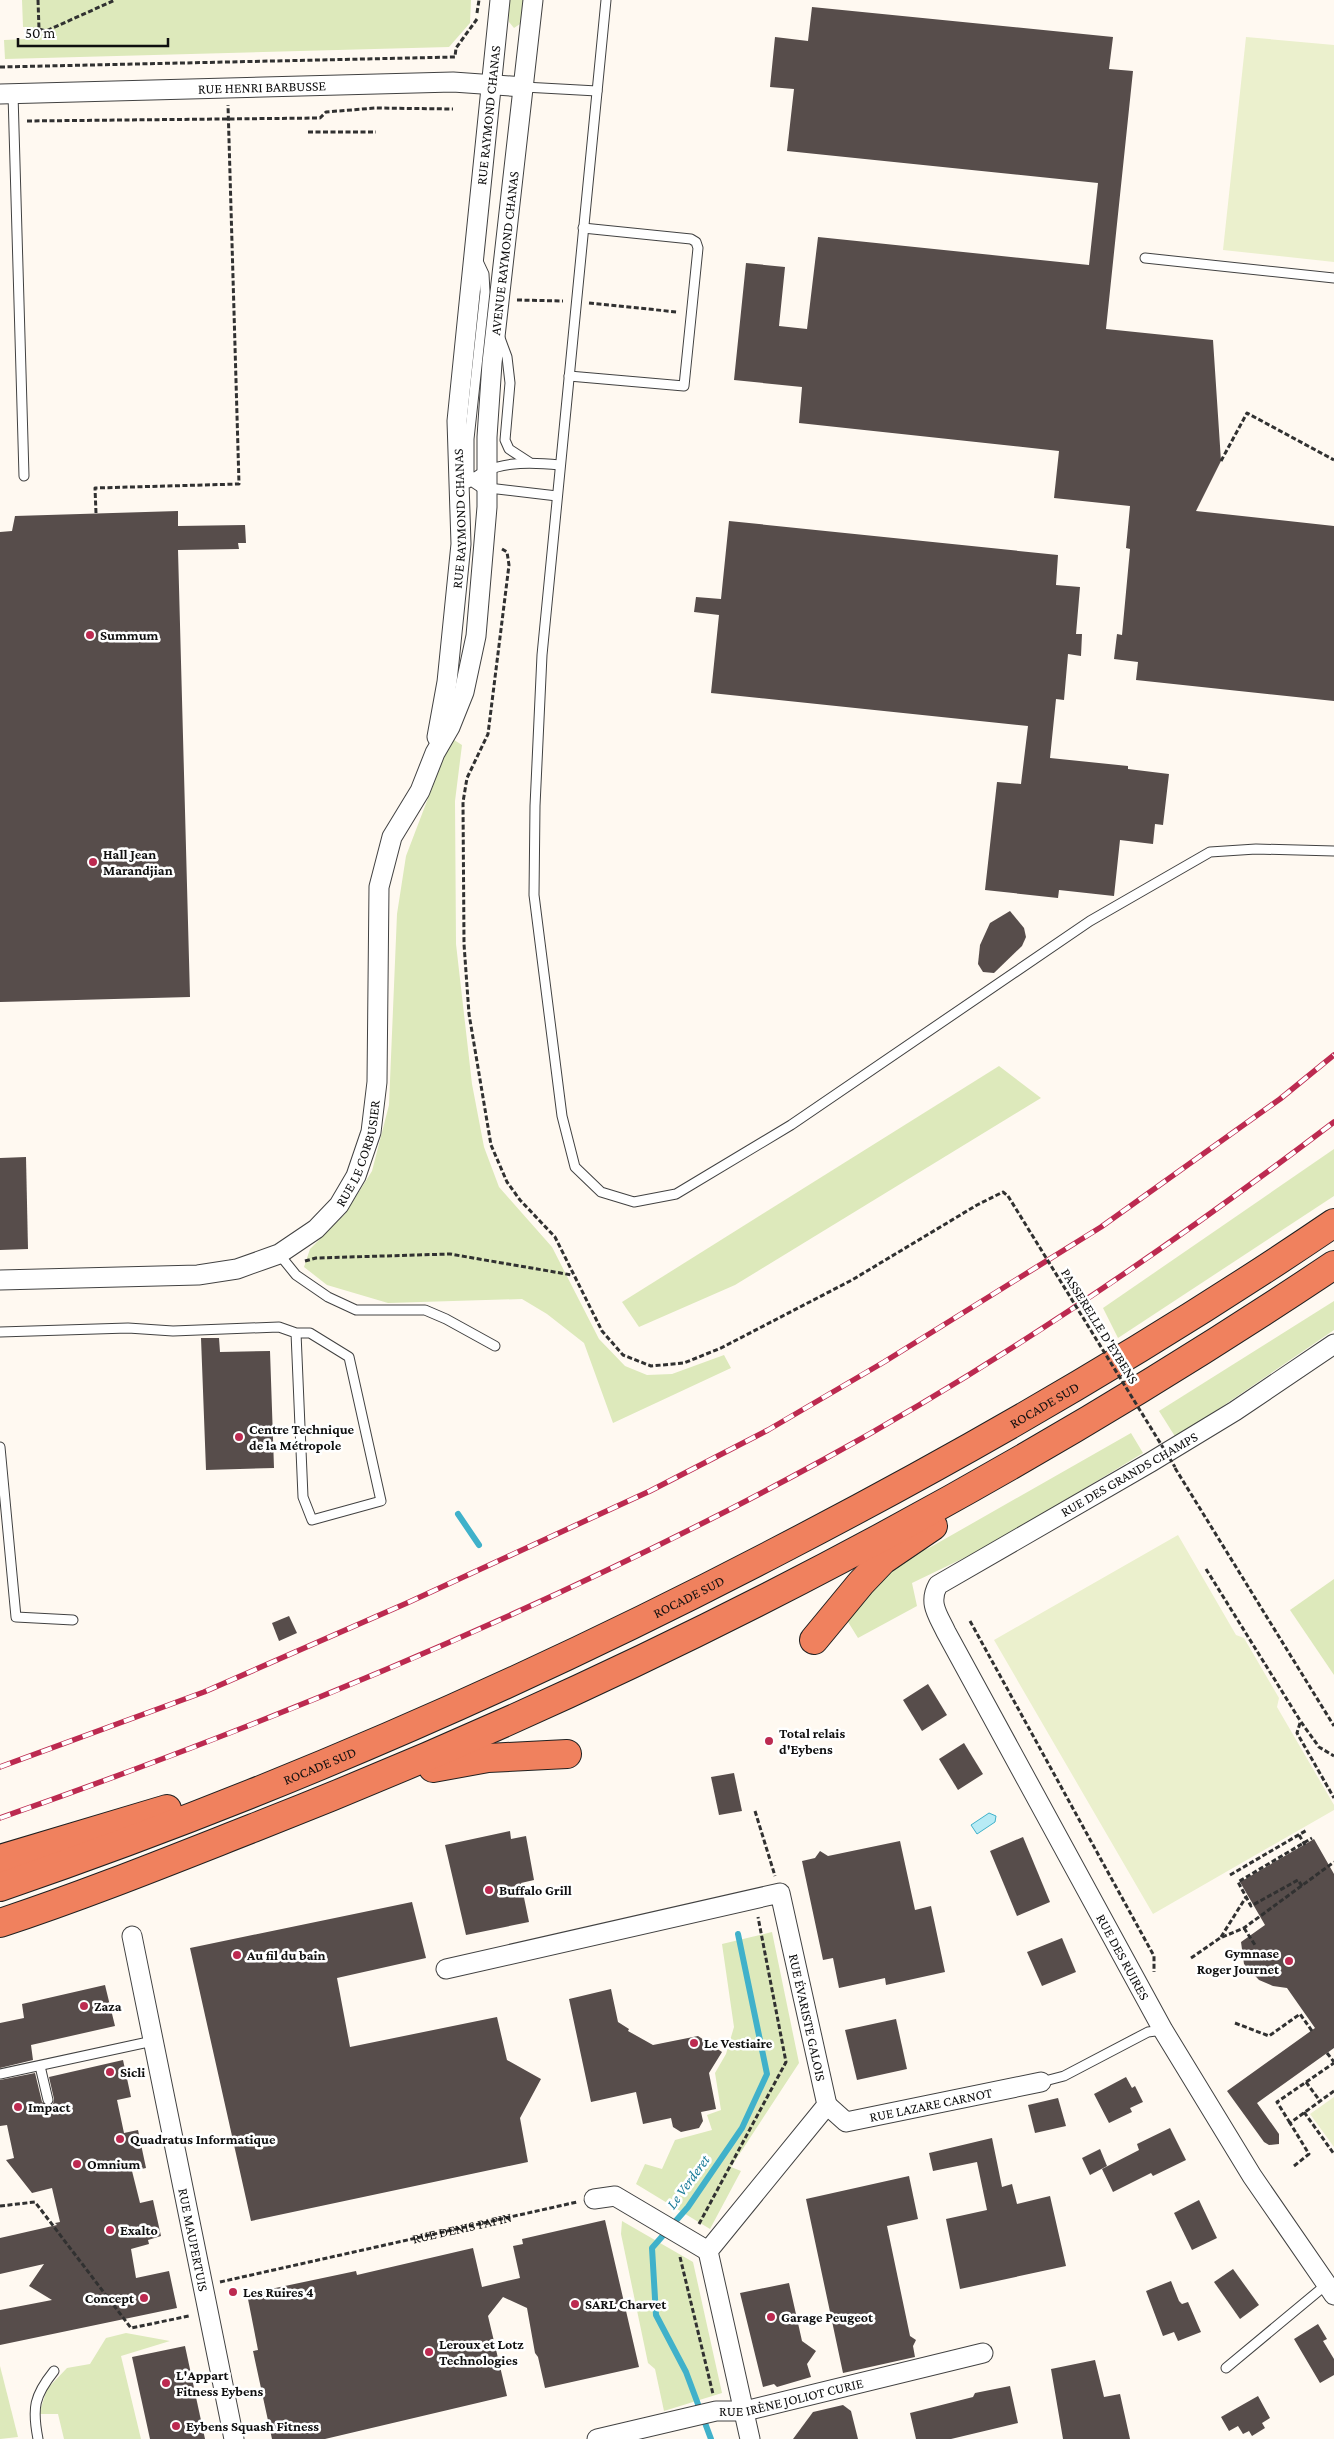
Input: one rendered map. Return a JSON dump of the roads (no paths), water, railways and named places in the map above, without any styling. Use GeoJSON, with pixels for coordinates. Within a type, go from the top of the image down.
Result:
{"type":"FeatureCollection","features":[{"type":"Feature","properties":{"kind":"highway","name":"ROCADE SUD"},"geometry":{"type":"LineString","coordinates":[[0,1887],[188,1818],[369,1746],[475,1700],[637,1623],[887,1494],[995,1434],[1140,1348],[1334,1223]]}},
{"type":"Feature","properties":{"kind":"highway"},"geometry":{"type":"LineString","coordinates":[[814,1640],[861,1583],[884,1560],[1161,1376],[1334,1265]]}},
{"type":"Feature","properties":{"kind":"highway"},"geometry":{"type":"LineString","coordinates":[[0,1924],[375,1781],[592,1683],[730,1615],[920,1516],[1161,1376]]}},
{"type":"Feature","properties":{"kind":"highway"},"geometry":{"type":"LineString","coordinates":[[0,1859],[369,1746]]}},
{"type":"Feature","properties":{"kind":"highway"},"geometry":{"type":"LineString","coordinates":[[375,1781],[478,1759],[526,1754],[566,1754]]}},
{"type":"Feature","properties":{"kind":"street","name":"RUE RAYMOND CHANAS"},"geometry":{"type":"LineString","coordinates":[[435,754],[448,682],[461,544],[457,421],[500,0]]}},
{"type":"Feature","properties":{"kind":"street","name":"AVENUE RAYMOND CHANAS"},"geometry":{"type":"LineString","coordinates":[[483,486],[478,438],[497,321],[533,0]]}},
{"type":"Feature","properties":{"kind":"street","name":"RUE HENRI BARBUSSE"},"geometry":{"type":"LineString","coordinates":[[6,94],[453,82],[524,87]]}},
{"type":"Feature","properties":{"kind":"street","name":"RUE RAYMOND CHANAS"},"geometry":{"type":"LineString","coordinates":[[435,754],[450,726],[464,692],[476,636],[483,486]]}},
{"type":"Feature","properties":{"kind":"street","name":"RUE LE CORBUSIER"},"geometry":{"type":"LineString","coordinates":[[0,1280],[198,1275],[284,1260],[338,1205],[356,1176],[372,1132],[377,1082],[379,887],[392,837],[420,791],[435,754]]}},
{"type":"Feature","properties":{"kind":"street","name":"RUE DES GRANDS CHAMPS"},"geometry":{"type":"LineString","coordinates":[[932,1604],[932,1595],[938,1585],[1151,1462],[1235,1410],[1334,1344]]}},
{"type":"Feature","properties":{"kind":"street","name":"RUE DES RUIRES"},"geometry":{"type":"LineString","coordinates":[[932,1604],[1163,2030],[1252,2176],[1330,2290]]}},
{"type":"Feature","properties":{"kind":"street","name":"RUE ÉVARISTE GALOIS"},"geometry":{"type":"LineString","coordinates":[[446,1969],[780,1893],[827,2105]]}},
{"type":"Feature","properties":{"kind":"street","name":"RUE MAUPERTUIS"},"geometry":{"type":"LineString","coordinates":[[132,1936],[234,2439]]}},
{"type":"Feature","properties":{"kind":"street","name":"RUE LAZARE CARNOT"},"geometry":{"type":"LineString","coordinates":[[827,2105],[846,2122],[1041,2082]]}},
{"type":"Feature","properties":{"kind":"street"},"geometry":{"type":"LineString","coordinates":[[708,2251],[827,2105]]}},
{"type":"Feature","properties":{"kind":"street"},"geometry":{"type":"LineString","coordinates":[[594,2198],[615,2196],[708,2251],[750,2439]]}},
{"type":"Feature","properties":{"kind":"street","name":"RUE IRÈNE JOLIOT CURIE"},"geometry":{"type":"LineString","coordinates":[[597,2439],[720,2410],[745,2411],[983,2353]]}},
{"type":"Feature","properties":{"kind":"lane"},"geometry":{"type":"LineString","coordinates":[[606,0],[560,464],[539,699],[534,895],[562,1116],[575,1168],[601,1192],[634,1202],[676,1194],[791,1124],[1090,921],[1210,852],[1256,849],[1334,850]]}},
{"type":"Feature","properties":{"kind":"lane"},"geometry":{"type":"LineString","coordinates":[[524,87],[597,91]]}},
{"type":"Feature","properties":{"kind":"lane"},"geometry":{"type":"LineString","coordinates":[[6,94],[14,120],[24,476]]}},
{"type":"Feature","properties":{"kind":"lane"},"geometry":{"type":"LineString","coordinates":[[569,376],[682,387],[685,384],[692,314],[698,248],[696,242],[583,228]]}},
{"type":"Feature","properties":{"kind":"lane"},"geometry":{"type":"LineString","coordinates":[[475,254],[484,274],[485,292],[478,438]]}},
{"type":"Feature","properties":{"kind":"lane"},"geometry":{"type":"LineString","coordinates":[[1145,258],[1334,278]]}},
{"type":"Feature","properties":{"kind":"lane"},"geometry":{"type":"LineString","coordinates":[[497,321],[500,340],[508,358],[510,383],[505,440],[509,449],[529,462],[560,464]]}},
{"type":"Feature","properties":{"kind":"lane"},"geometry":{"type":"LineString","coordinates":[[458,496],[483,486],[529,462]]}},
{"type":"Feature","properties":{"kind":"lane"},"geometry":{"type":"LineString","coordinates":[[483,486],[557,496]]}},
{"type":"Feature","properties":{"kind":"lane"},"geometry":{"type":"LineString","coordinates":[[284,1260],[296,1275],[328,1298],[356,1310],[425,1310],[446,1319],[495,1346]]}},
{"type":"Feature","properties":{"kind":"lane"},"geometry":{"type":"LineString","coordinates":[[0,1332],[128,1328],[173,1331],[279,1327],[296,1333],[310,1333],[349,1357],[381,1501],[312,1520],[303,1497],[296,1333]]}},
{"type":"Feature","properties":{"kind":"lane"},"geometry":{"type":"LineString","coordinates":[[0,1446],[16,1617],[73,1620]]}},
{"type":"Feature","properties":{"kind":"lane"},"geometry":{"type":"LineString","coordinates":[[1041,2082],[1064,2076],[1148,2032],[1163,2030]]}},
{"type":"Feature","properties":{"kind":"lane"},"geometry":{"type":"LineString","coordinates":[[0,2074],[153,2041]]}},
{"type":"Feature","properties":{"kind":"lane"},"geometry":{"type":"LineString","coordinates":[[40,2066],[48,2100]]}},
{"type":"Feature","properties":{"kind":"lane"},"geometry":{"type":"LineString","coordinates":[[1226,2368],[1330,2290]]}},
{"type":"Feature","properties":{"kind":"lane"},"geometry":{"type":"LineString","coordinates":[[38,2439],[35,2400],[41,2387],[54,2371]]}},
{"type":"Feature","properties":{"kind":"water"},"geometry":{"type":"Polygon","coordinates":[[[989,1813],[996,1816],[995,1822],[977,1834],[971,1825],[989,1813]]]}},
{"type":"Feature","properties":{"kind":"waterway","name":"Le Verderet"},"geometry":{"type":"LineString","coordinates":[[458,1514],[479,1545]]}},
{"type":"Feature","properties":{"kind":"waterway","name":"Le Verderet"},"geometry":{"type":"LineString","coordinates":[[711,2439],[686,2372],[656,2315],[652,2248],[688,2207],[742,2128],[767,2074],[738,1934]]}},
{"type":"Feature","properties":{"kind":"railway"},"geometry":{"type":"LineString","coordinates":[[0,1767],[204,1692],[407,1603],[650,1491],[768,1430],[884,1362],[1101,1227],[1280,1099],[1334,1055]]}},
{"type":"Feature","properties":{"kind":"railway"},"geometry":{"type":"LineString","coordinates":[[0,1818],[210,1741],[418,1656],[520,1611],[722,1513],[888,1423],[1020,1343],[1148,1258],[1334,1122]]}},
{"type":"Feature","properties":{"kind":"place","name":"Summum"},"geometry":{"type":"Point","coordinates":[90,635]}},
{"type":"Feature","properties":{"kind":"place","name":"Hall Jean Marandjian"},"geometry":{"type":"Point","coordinates":[93,862]}},
{"type":"Feature","properties":{"kind":"place","name":"Centre Technique de la Métropole"},"geometry":{"type":"Point","coordinates":[239,1437]}},
{"type":"Feature","properties":{"kind":"place","name":"Total relais d'Eybens"},"geometry":{"type":"Point","coordinates":[769,1741]}},
{"type":"Feature","properties":{"kind":"place","name":"Buffalo Grill"},"geometry":{"type":"Point","coordinates":[489,1890]}},
{"type":"Feature","properties":{"kind":"place","name":"Au fil du bain"},"geometry":{"type":"Point","coordinates":[237,1955]}},
{"type":"Feature","properties":{"kind":"place","name":"Gymnase Roger Journet"},"geometry":{"type":"Point","coordinates":[1289,1961]}},
{"type":"Feature","properties":{"kind":"place","name":"Zaza"},"geometry":{"type":"Point","coordinates":[84,2006]}},
{"type":"Feature","properties":{"kind":"place","name":"Le Vestiaire"},"geometry":{"type":"Point","coordinates":[694,2043]}},
{"type":"Feature","properties":{"kind":"place","name":"Sicli"},"geometry":{"type":"Point","coordinates":[110,2072]}},
{"type":"Feature","properties":{"kind":"place","name":"Impact"},"geometry":{"type":"Point","coordinates":[18,2107]}},
{"type":"Feature","properties":{"kind":"place","name":"Quadratus Informatique"},"geometry":{"type":"Point","coordinates":[120,2139]}},
{"type":"Feature","properties":{"kind":"place","name":"Omnium"},"geometry":{"type":"Point","coordinates":[77,2164]}},
{"type":"Feature","properties":{"kind":"place","name":"Exalto"},"geometry":{"type":"Point","coordinates":[110,2230]}},
{"type":"Feature","properties":{"kind":"place","name":"Les Ruires 4"},"geometry":{"type":"Point","coordinates":[233,2292]}},
{"type":"Feature","properties":{"kind":"place","name":"Concept"},"geometry":{"type":"Point","coordinates":[144,2298]}},
{"type":"Feature","properties":{"kind":"place","name":"SARL Charvet"},"geometry":{"type":"Point","coordinates":[575,2304]}},
{"type":"Feature","properties":{"kind":"place","name":"Garage Peugeot"},"geometry":{"type":"Point","coordinates":[771,2317]}},
{"type":"Feature","properties":{"kind":"place","name":"Leroux et Lotz Technologies"},"geometry":{"type":"Point","coordinates":[429,2352]}},
{"type":"Feature","properties":{"kind":"place","name":"L'Appart Fitness Eybens"},"geometry":{"type":"Point","coordinates":[166,2383]}},
{"type":"Feature","properties":{"kind":"place","name":"Eybens Squash Fitness"},"geometry":{"type":"Point","coordinates":[176,2426]}}]}
